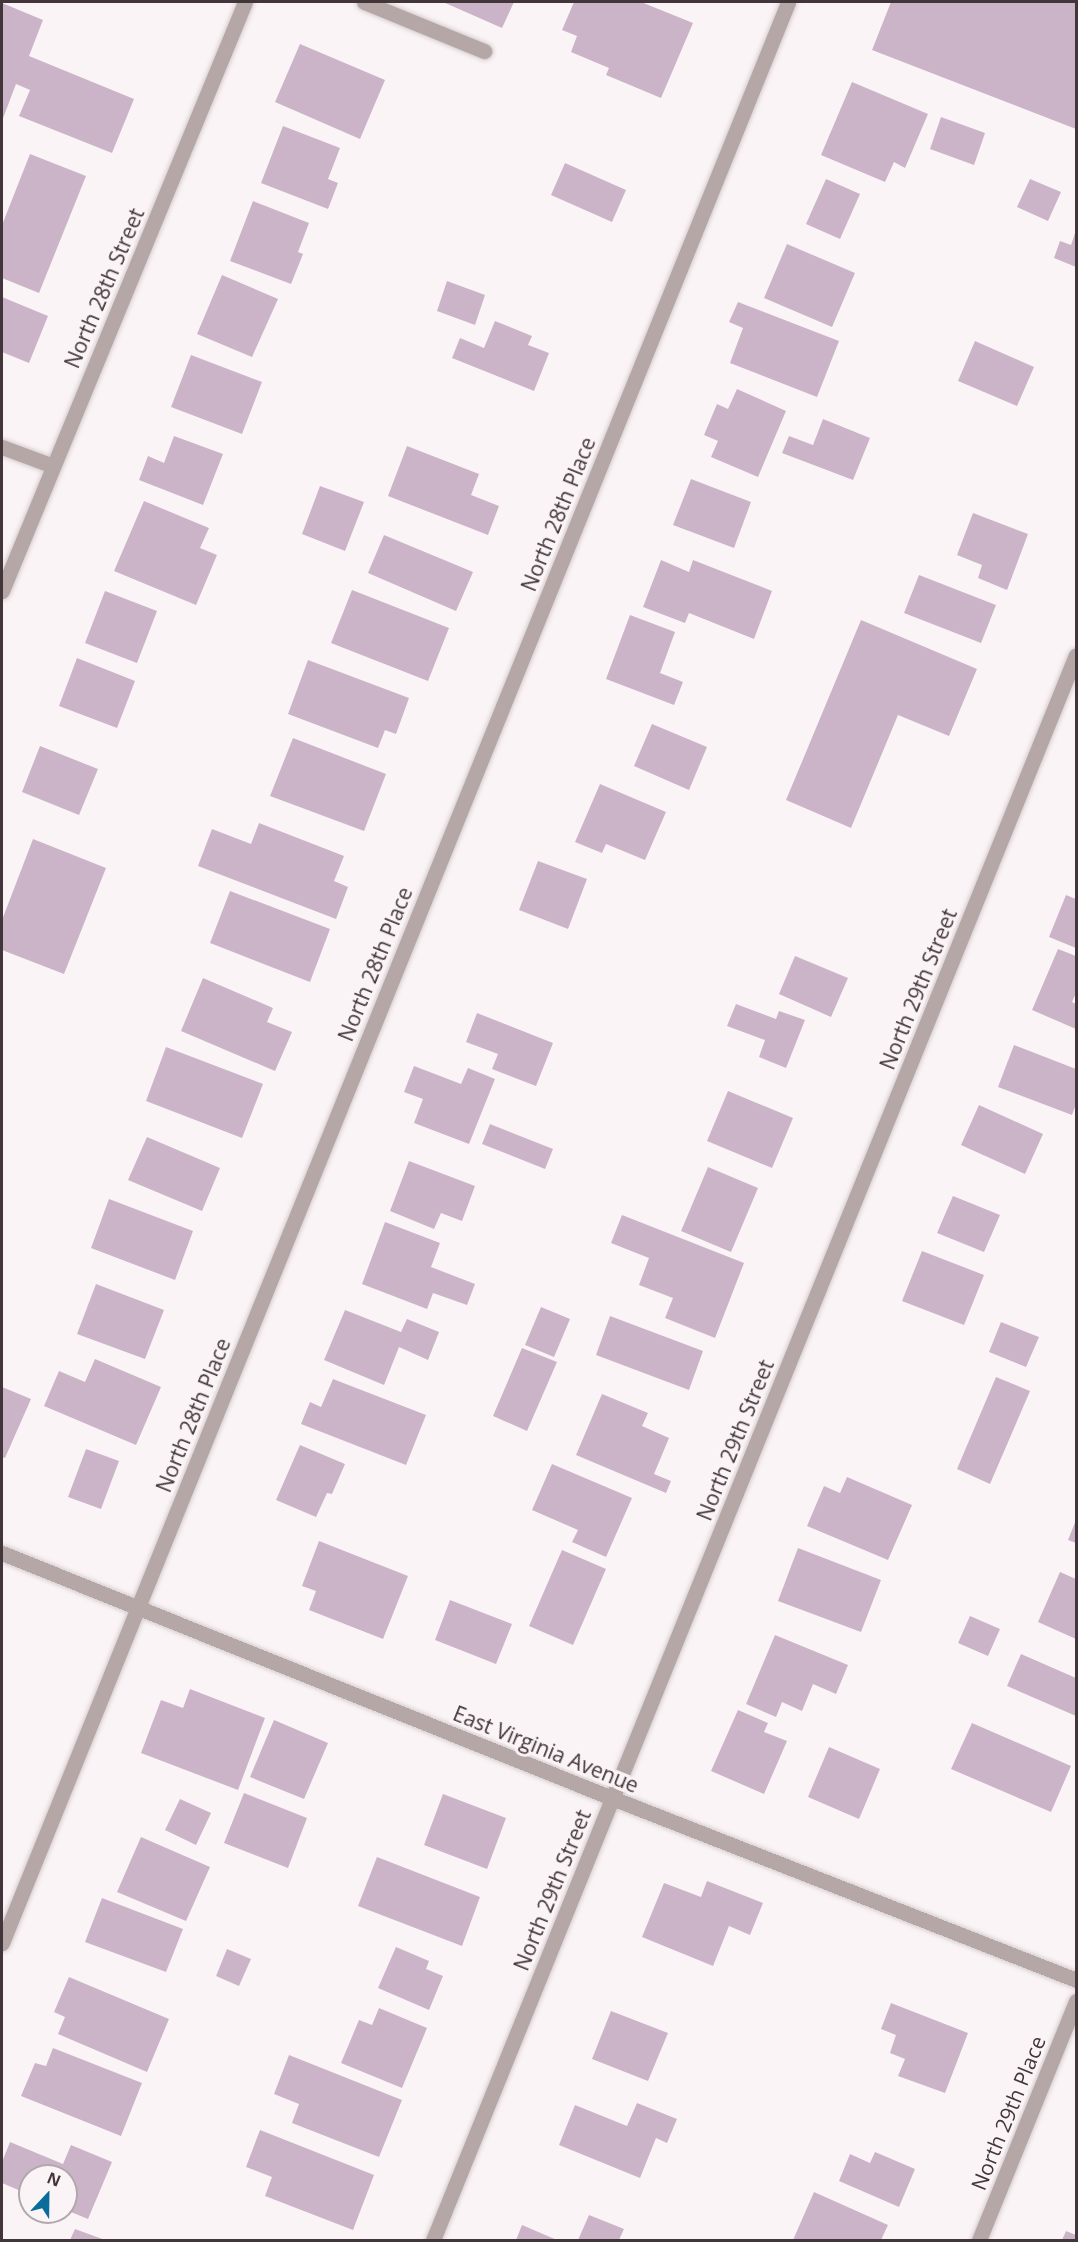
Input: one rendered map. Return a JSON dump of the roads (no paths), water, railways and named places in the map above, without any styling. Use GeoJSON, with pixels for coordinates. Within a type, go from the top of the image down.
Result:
{"type":"FeatureCollection","features":[{"type":"Feature","properties":{"kind":"street","name":"North 28th Street"},"geometry":{"type":"LineString","coordinates":[[2,591],[245,2]]}},
{"type":"Feature","properties":{"kind":"street"},"geometry":{"type":"LineString","coordinates":[[364,2],[484,51]]}},
{"type":"Feature","properties":{"kind":"street","name":"North 28th Place"},"geometry":{"type":"LineString","coordinates":[[2,1943],[788,2]]}},
{"type":"Feature","properties":{"kind":"street"},"geometry":{"type":"LineString","coordinates":[[2,447],[53,466]]}},
{"type":"Feature","properties":{"kind":"street","name":"North 29th Street"},"geometry":{"type":"LineString","coordinates":[[433,2241],[1077,655]]}},
{"type":"Feature","properties":{"kind":"street","name":"East Virginia Avenue"},"geometry":{"type":"LineString","coordinates":[[2,1553],[612,1798],[1077,1980]]}},
{"type":"Feature","properties":{"kind":"street","name":"North 29th Place"},"geometry":{"type":"LineString","coordinates":[[979,2241],[1077,2001]]}}]}
